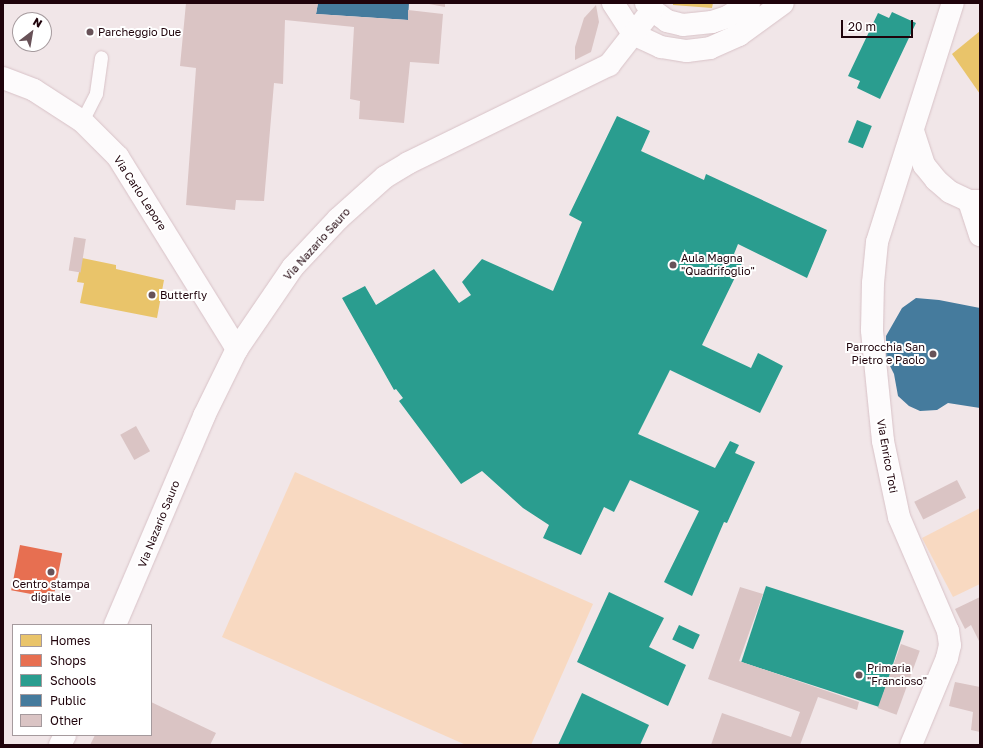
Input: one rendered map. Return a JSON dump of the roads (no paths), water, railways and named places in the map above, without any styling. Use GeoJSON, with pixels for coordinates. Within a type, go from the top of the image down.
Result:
{"type":"FeatureCollection","features":[{"type":"Feature","properties":{"kind":"street"},"geometry":{"type":"LineString","coordinates":[[613,3],[633,34],[662,47],[687,51],[710,48],[739,35],[783,3]]}},
{"type":"Feature","properties":{"kind":"street","name":"Via Nazario Sauro"},"geometry":{"type":"LineString","coordinates":[[115,624],[198,429],[237,348],[293,267],[342,215],[385,177],[408,163],[608,65],[633,34],[649,7],[667,21],[683,25],[697,25],[728,17],[749,3]]}},
{"type":"Feature","properties":{"kind":"street","name":"Via Enrico Toti"},"geometry":{"type":"LineString","coordinates":[[911,745],[948,658],[950,645],[948,631],[899,517],[883,441],[872,330],[877,242],[953,3]]}},
{"type":"Feature","properties":{"kind":"street","name":"Via Carlo Lepore"},"geometry":{"type":"LineString","coordinates":[[3,78],[34,90],[82,121],[118,157],[237,348]]}},
{"type":"Feature","properties":{"kind":"street"},"geometry":{"type":"LineString","coordinates":[[913,131],[924,165],[936,180],[950,192],[974,201],[980,235]]}},
{"type":"Feature","properties":{"kind":"street"},"geometry":{"type":"LineString","coordinates":[[60,745],[64,736]]}},
{"type":"Feature","properties":{"kind":"lane"},"geometry":{"type":"LineString","coordinates":[[82,121],[96,93],[101,57]]}},
{"type":"Feature","properties":{"kind":"place","name":"Parcheggio Due"},"geometry":{"type":"Point","coordinates":[90,32]}},
{"type":"Feature","properties":{"kind":"place","name":"Aula Magna \"Quadrifoglio\""},"geometry":{"type":"Point","coordinates":[673,265]}},
{"type":"Feature","properties":{"kind":"place","name":"Butterfly"},"geometry":{"type":"Point","coordinates":[152,295]}},
{"type":"Feature","properties":{"kind":"place","name":"Parrocchia San Pietro e Paolo"},"geometry":{"type":"Point","coordinates":[933,354]}},
{"type":"Feature","properties":{"kind":"place","name":"Centro stampa digitale"},"geometry":{"type":"Point","coordinates":[51,572]}},
{"type":"Feature","properties":{"kind":"place","name":"Primaria \"Francioso\""},"geometry":{"type":"Point","coordinates":[859,675]}}]}
